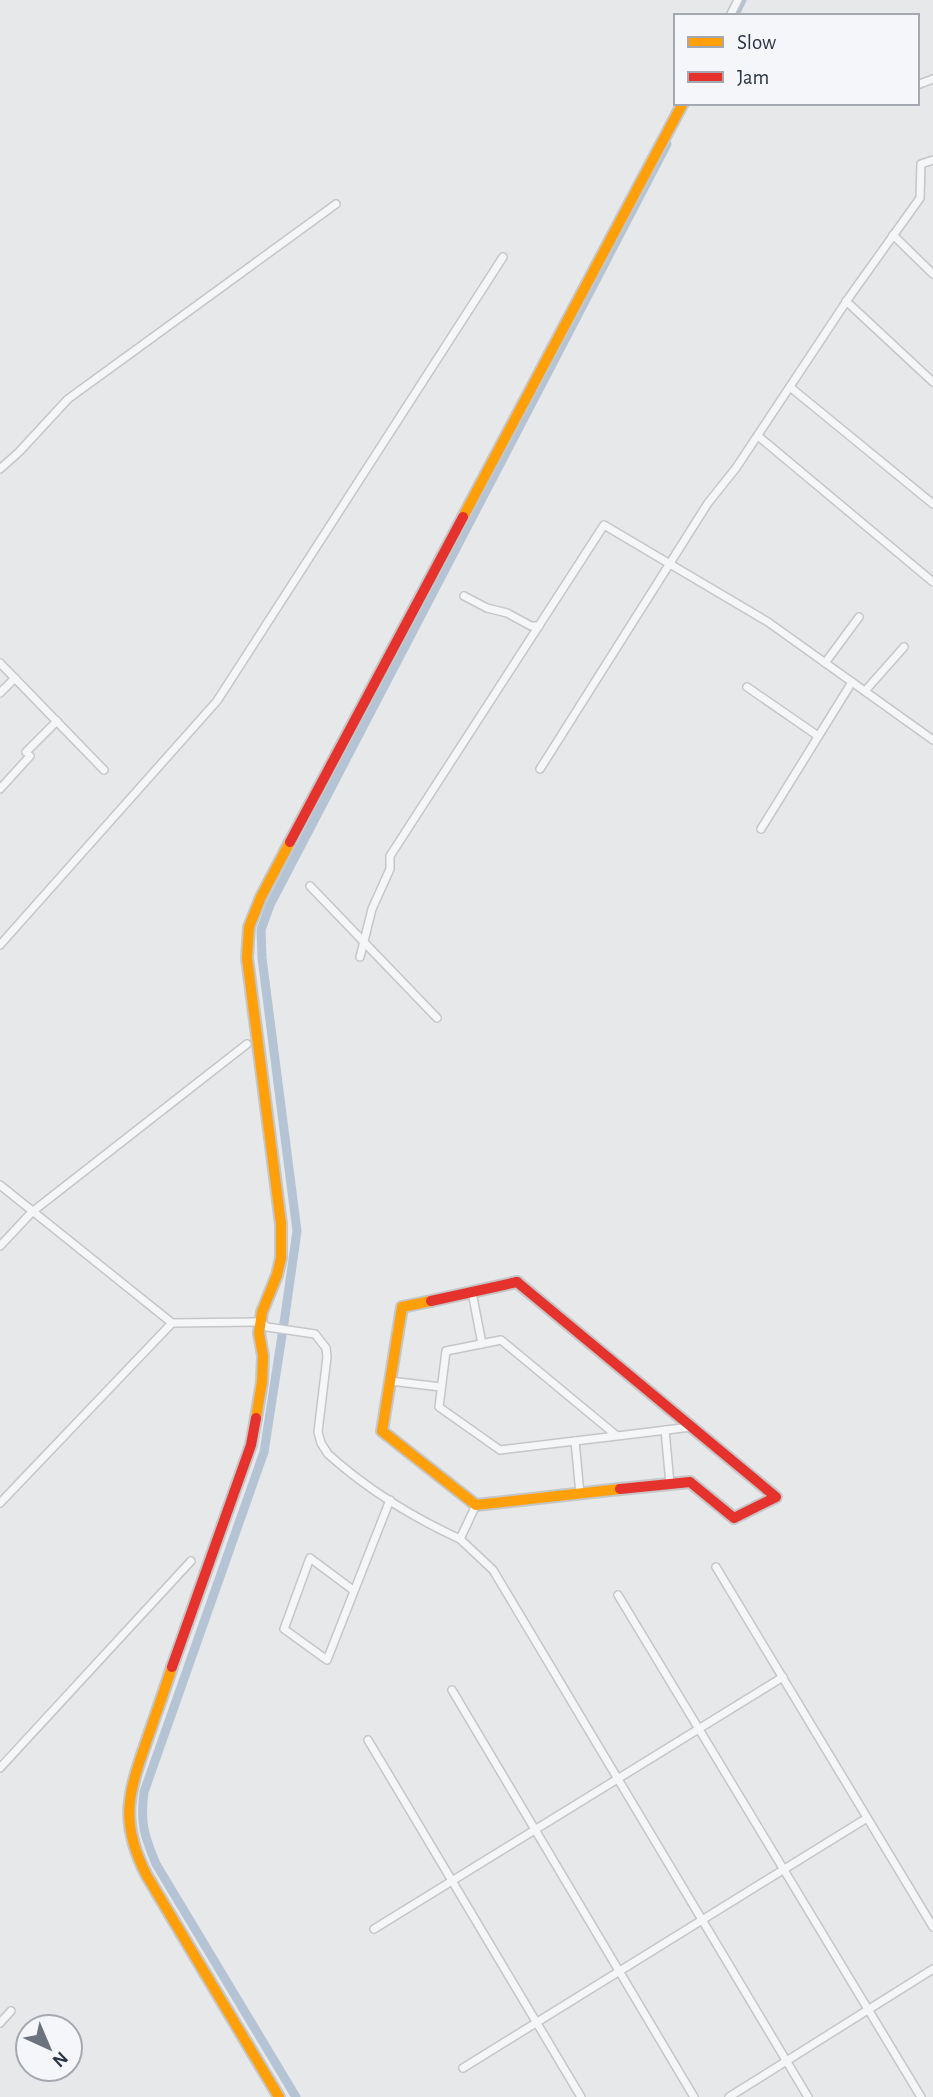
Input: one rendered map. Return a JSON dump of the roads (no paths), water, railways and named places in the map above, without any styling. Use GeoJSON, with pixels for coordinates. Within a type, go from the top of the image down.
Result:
{"type":"FeatureCollection","features":[{"type":"Feature","properties":{"kind":"street"},"geometry":{"type":"LineString","coordinates":[[279,2097],[147,1876],[132,1843],[128,1824],[131,1785],[251,1445],[262,1382],[263,1356],[259,1333],[264,1324],[261,1312],[277,1275],[282,1241],[247,958],[249,927],[254,912],[682,105]]}},
{"type":"Feature","properties":{"kind":"street"},"geometry":{"type":"LineString","coordinates":[[540,769],[708,503],[736,468],[846,301],[920,198],[921,164],[933,160]]}},
{"type":"Feature","properties":{"kind":"street"},"geometry":{"type":"LineString","coordinates":[[0,469],[68,398],[336,204]]}},
{"type":"Feature","properties":{"kind":"street"},"geometry":{"type":"LineString","coordinates":[[893,235],[933,274]]}},
{"type":"Feature","properties":{"kind":"street"},"geometry":{"type":"LineString","coordinates":[[0,945],[217,701],[503,257]]}},
{"type":"Feature","properties":{"kind":"street"},"geometry":{"type":"LineString","coordinates":[[846,301],[933,382]]}},
{"type":"Feature","properties":{"kind":"street"},"geometry":{"type":"LineString","coordinates":[[790,387],[933,504]]}},
{"type":"Feature","properties":{"kind":"street"},"geometry":{"type":"LineString","coordinates":[[758,436],[933,582]]}},
{"type":"Feature","properties":{"kind":"street"},"geometry":{"type":"LineString","coordinates":[[360,957],[372,909],[390,869],[390,856],[604,525],[768,622],[933,740]]}},
{"type":"Feature","properties":{"kind":"street"},"geometry":{"type":"LineString","coordinates":[[464,596],[531,626],[539,626]]}},
{"type":"Feature","properties":{"kind":"street"},"geometry":{"type":"LineString","coordinates":[[825,663],[859,617]]}},
{"type":"Feature","properties":{"kind":"street"},"geometry":{"type":"LineString","coordinates":[[865,691],[904,647]]}},
{"type":"Feature","properties":{"kind":"street"},"geometry":{"type":"LineString","coordinates":[[0,663],[104,769]]}},
{"type":"Feature","properties":{"kind":"street"},"geometry":{"type":"LineString","coordinates":[[0,693],[15,678]]}},
{"type":"Feature","properties":{"kind":"street"},"geometry":{"type":"LineString","coordinates":[[761,828],[852,682]]}},
{"type":"Feature","properties":{"kind":"street"},"geometry":{"type":"LineString","coordinates":[[747,687],[818,736]]}},
{"type":"Feature","properties":{"kind":"street"},"geometry":{"type":"LineString","coordinates":[[0,789],[57,721]]}},
{"type":"Feature","properties":{"kind":"street"},"geometry":{"type":"LineString","coordinates":[[310,886],[437,1018]]}},
{"type":"Feature","properties":{"kind":"street"},"geometry":{"type":"LineString","coordinates":[[0,1246],[32,1212],[247,1044]]}},
{"type":"Feature","properties":{"kind":"street"},"geometry":{"type":"LineString","coordinates":[[0,1185],[172,1323],[264,1324],[315,1334],[326,1348],[327,1357],[318,1419],[321,1443],[338,1462],[390,1500],[460,1539],[494,1570],[808,2097]]}},
{"type":"Feature","properties":{"kind":"street"},"geometry":{"type":"LineString","coordinates":[[517,1282],[776,1497],[734,1518],[690,1482],[476,1505],[382,1431],[402,1307],[472,1292],[517,1282]]}},
{"type":"Feature","properties":{"kind":"street"},"geometry":{"type":"LineString","coordinates":[[472,1292],[482,1344]]}},
{"type":"Feature","properties":{"kind":"street"},"geometry":{"type":"LineString","coordinates":[[0,1503],[172,1323]]}},
{"type":"Feature","properties":{"kind":"street"},"geometry":{"type":"LineString","coordinates":[[617,1436],[501,1340],[446,1351],[439,1407],[500,1450],[617,1436],[665,1430],[692,1427]]}},
{"type":"Feature","properties":{"kind":"street"},"geometry":{"type":"LineString","coordinates":[[390,1381],[441,1387]]}},
{"type":"Feature","properties":{"kind":"street"},"geometry":{"type":"LineString","coordinates":[[665,1430],[670,1484]]}},
{"type":"Feature","properties":{"kind":"street"},"geometry":{"type":"LineString","coordinates":[[575,1441],[580,1494]]}},
{"type":"Feature","properties":{"kind":"street"},"geometry":{"type":"LineString","coordinates":[[353,1590],[310,1558],[284,1629],[327,1660],[390,1500]]}},
{"type":"Feature","properties":{"kind":"street"},"geometry":{"type":"LineString","coordinates":[[460,1539],[476,1505]]}},
{"type":"Feature","properties":{"kind":"street"},"geometry":{"type":"LineString","coordinates":[[0,1768],[191,1561]]}},
{"type":"Feature","properties":{"kind":"street"},"geometry":{"type":"LineString","coordinates":[[716,1567],[933,1927]]}},
{"type":"Feature","properties":{"kind":"street"},"geometry":{"type":"LineString","coordinates":[[618,1595],[921,2097]]}},
{"type":"Feature","properties":{"kind":"street"},"geometry":{"type":"LineString","coordinates":[[374,1929],[783,1677]]}},
{"type":"Feature","properties":{"kind":"street"},"geometry":{"type":"LineString","coordinates":[[452,1690],[694,2097]]}},
{"type":"Feature","properties":{"kind":"street"},"geometry":{"type":"LineString","coordinates":[[368,1740],[581,2097]]}},
{"type":"Feature","properties":{"kind":"street"},"geometry":{"type":"LineString","coordinates":[[463,2068],[867,1818]]}},
{"type":"Feature","properties":{"kind":"street"},"geometry":{"type":"LineString","coordinates":[[729,2097],[933,1969]]}},
{"type":"Feature","properties":{"kind":"street"},"geometry":{"type":"LineString","coordinates":[[0,2023],[11,2011]]}},
{"type":"Feature","properties":{"kind":"waterway"},"geometry":{"type":"LineString","coordinates":[[735,14],[742,0]]}},
{"type":"Feature","properties":{"kind":"waterway"},"geometry":{"type":"LineString","coordinates":[[296,2097],[156,1864],[146,1837],[142,1812],[144,1792],[264,1452],[297,1231],[262,958],[261,930],[270,905],[667,144]]}}]}
